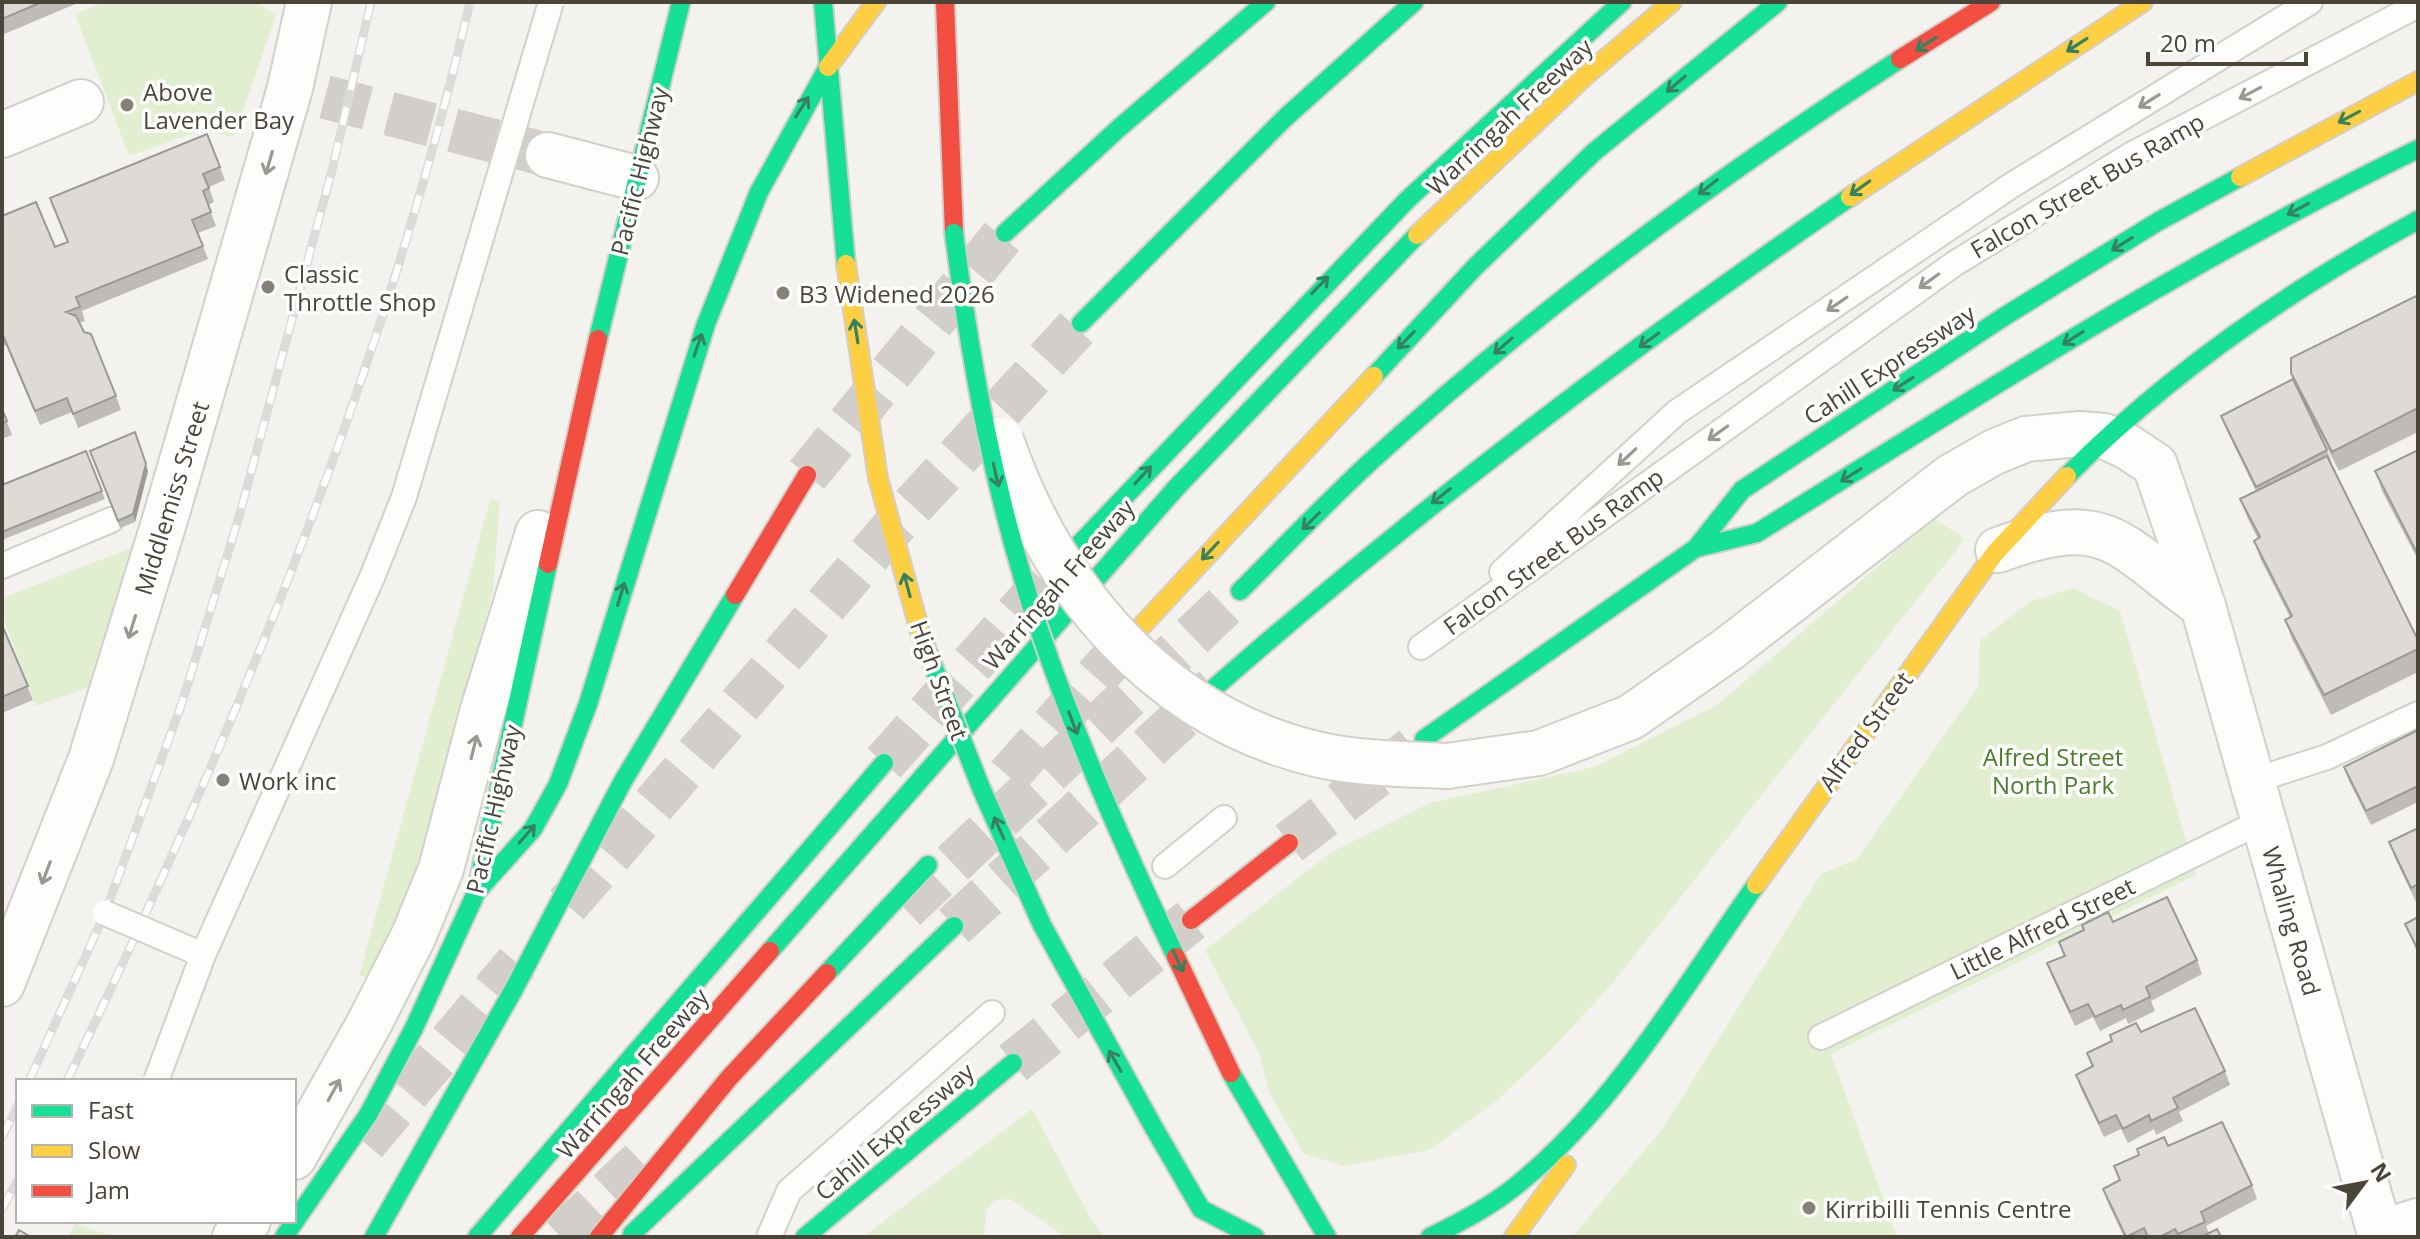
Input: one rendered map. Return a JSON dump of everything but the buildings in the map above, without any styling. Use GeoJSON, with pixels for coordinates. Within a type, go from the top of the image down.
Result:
{"type":"FeatureCollection","features":[{"type":"Feature","properties":{"kind":"main road","name":"Pacific Highway"},"geometry":{"type":"LineString","coordinates":[[296,1222],[316,1198],[374,1106],[455,944],[476,893],[598,339],[681,2]]}},
{"type":"Feature","properties":{"kind":"main road"},"geometry":{"type":"LineString","coordinates":[[823,2],[828,67]]}},
{"type":"Feature","properties":{"kind":"main road"},"geometry":{"type":"LineString","coordinates":[[476,893],[546,812],[603,653],[699,341],[759,188],[790,125],[876,2]]}},
{"type":"Feature","properties":{"kind":"main road"},"geometry":{"type":"LineString","coordinates":[[945,2],[956,250],[996,478],[1037,622],[1116,826],[1231,1073],[1271,1148],[1327,1237]]}},
{"type":"Feature","properties":{"kind":"main road"},"geometry":{"type":"LineString","coordinates":[[1005,233],[1119,128],[1266,2]]}},
{"type":"Feature","properties":{"kind":"main road"},"geometry":{"type":"LineString","coordinates":[[1081,323],[1286,117],[1414,2]]}},
{"type":"Feature","properties":{"kind":"main road","name":"Warringah Freeway"},"geometry":{"type":"LineString","coordinates":[[1071,553],[1373,231],[1454,153],[1622,2]]}},
{"type":"Feature","properties":{"kind":"main road","name":"Warringah Freeway"},"geometry":{"type":"LineString","coordinates":[[520,1237],[1072,604],[1315,338],[1471,182],[1672,2]]}},
{"type":"Feature","properties":{"kind":"main road"},"geometry":{"type":"LineString","coordinates":[[1137,631],[1475,267],[1594,152],[1778,2]]}},
{"type":"Feature","properties":{"kind":"main road"},"geometry":{"type":"LineString","coordinates":[[1240,591],[1368,463],[1512,338],[1729,170],[1991,2]]}},
{"type":"Feature","properties":{"kind":"main road"},"geometry":{"type":"LineString","coordinates":[[1214,688],[1313,598],[1405,524],[1633,352],[1881,172],[2143,2]]}},
{"type":"Feature","properties":{"kind":"main road","name":"High Street"},"geometry":{"type":"LineString","coordinates":[[828,67],[846,264],[878,478],[922,640],[981,788],[1042,925],[1111,1055],[1219,1237]]}},
{"type":"Feature","properties":{"kind":"main road","name":"Cahill Expressway"},"geometry":{"type":"LineString","coordinates":[[1436,753],[1696,548],[1742,490],[2005,316],[2173,213],[2418,81]]}},
{"type":"Feature","properties":{"kind":"main road"},"geometry":{"type":"LineString","coordinates":[[1696,548],[1757,533],[2158,286],[2342,185],[2418,149]]}},
{"type":"Feature","properties":{"kind":"main road","name":"Alfred Street"},"geometry":{"type":"LineString","coordinates":[[1580,1125],[1645,1042],[1850,749],[1998,550],[2104,436],[2243,325],[2346,259],[2418,220]]}},
{"type":"Feature","properties":{"kind":"main road"},"geometry":{"type":"LineString","coordinates":[[374,1237],[514,989],[623,781],[807,475]]}},
{"type":"Feature","properties":{"kind":"main road","name":"Warringah Freeway"},"geometry":{"type":"LineString","coordinates":[[477,1237],[884,763]]}},
{"type":"Feature","properties":{"kind":"main road"},"geometry":{"type":"LineString","coordinates":[[1191,920],[1289,843]]}},
{"type":"Feature","properties":{"kind":"main road"},"geometry":{"type":"LineString","coordinates":[[599,1237],[729,1078],[928,865]]}},
{"type":"Feature","properties":{"kind":"main road"},"geometry":{"type":"LineString","coordinates":[[628,1237],[954,926]]}},
{"type":"Feature","properties":{"kind":"main road","name":"Cahill Expressway"},"geometry":{"type":"LineString","coordinates":[[805,1237],[1013,1063]]}},
{"type":"Feature","properties":{"kind":"main road"},"geometry":{"type":"LineString","coordinates":[[1430,1237],[1469,1222],[1504,1198],[1580,1125]]}},
{"type":"Feature","properties":{"kind":"main road"},"geometry":{"type":"LineString","coordinates":[[1514,1237],[1566,1166],[1580,1125]]}},
{"type":"Feature","properties":{"kind":"main road"},"geometry":{"type":"LineString","coordinates":[[1201,1209],[1255,1237]]}},
{"type":"Feature","properties":{"kind":"street","name":"Middlemiss Street"},"geometry":{"type":"LineString","coordinates":[[2,984],[91,759],[166,516],[308,92],[309,2]]}},
{"type":"Feature","properties":{"kind":"street"},"geometry":{"type":"LineString","coordinates":[[2,135],[81,102]]}},
{"type":"Feature","properties":{"kind":"street"},"geometry":{"type":"LineString","coordinates":[[548,155],[636,178]]}},
{"type":"Feature","properties":{"kind":"street"},"geometry":{"type":"LineString","coordinates":[[956,250],[986,396],[1007,458],[1056,562],[1107,628],[1175,686],[1246,729],[1318,755],[1343,759],[1436,753],[1539,753],[1631,717],[1727,650],[1952,476],[2026,439],[2080,434],[2104,436]]}},
{"type":"Feature","properties":{"kind":"street","name":"Pacific Highway"},"geometry":{"type":"LineString","coordinates":[[296,1154],[341,1078],[408,947],[441,869],[482,713],[598,339]]}},
{"type":"Feature","properties":{"kind":"street","name":"Whaling Road"},"geometry":{"type":"LineString","coordinates":[[2104,436],[2155,465],[2203,606],[2258,801],[2393,1230]]}},
{"type":"Feature","properties":{"kind":"street"},"geometry":{"type":"LineString","coordinates":[[1998,550],[2043,533],[2075,530],[2101,533],[2129,549],[2203,606]]}},
{"type":"Feature","properties":{"kind":"lane"},"geometry":{"type":"LineString","coordinates":[[157,1079],[203,955],[373,575],[404,497],[551,2]]}},
{"type":"Feature","properties":{"kind":"lane","name":"Falcon Street Bus Ramp"},"geometry":{"type":"LineString","coordinates":[[2310,2],[2012,185],[1677,412],[1421,647],[1954,264],[2131,155],[2418,5]]}},
{"type":"Feature","properties":{"kind":"lane"},"geometry":{"type":"LineString","coordinates":[[2,566],[111,520]]}},
{"type":"Feature","properties":{"kind":"lane","name":"Little Alfred Street"},"geometry":{"type":"LineString","coordinates":[[1821,1037],[2258,801],[2327,757],[2418,714]]}},
{"type":"Feature","properties":{"kind":"lane"},"geometry":{"type":"LineString","coordinates":[[1165,866],[1224,818]]}},
{"type":"Feature","properties":{"kind":"lane"},"geometry":{"type":"LineString","coordinates":[[105,913],[203,955]]}},
{"type":"Feature","properties":{"kind":"lane"},"geometry":{"type":"LineString","coordinates":[[769,1237],[789,1191],[992,1013]]}},
{"type":"Feature","properties":{"kind":"green space"},"geometry":{"type":"Polygon","coordinates":[[[104,2],[256,2],[276,15],[234,137],[202,130],[129,156],[75,14],[104,2]]]}},
{"type":"Feature","properties":{"kind":"green space"},"geometry":{"type":"Polygon","coordinates":[[[490,500],[500,501],[493,590],[428,850],[369,978],[359,976],[490,500]]]}},
{"type":"Feature","properties":{"kind":"green space"},"geometry":{"type":"Polygon","coordinates":[[[1934,518],[1965,539],[1611,985],[1549,1052],[1494,1103],[1429,1150],[1344,1166],[1304,1154],[1270,1094],[1259,1054],[1205,950],[1330,853],[1430,803],[1594,767],[1717,705],[1934,518]]]}},
{"type":"Feature","properties":{"kind":"green space"},"geometry":{"type":"Polygon","coordinates":[[[144,543],[98,684],[36,706],[2,614],[2,598],[144,543]]]}},
{"type":"Feature","properties":{"kind":"green space","name":"Alfred Street North Park"},"geometry":{"type":"Polygon","coordinates":[[[2073,588],[2120,611],[2196,875],[1831,1054],[1897,1237],[1572,1237],[1663,1128],[1821,874],[1857,859],[1978,687],[1980,640],[2031,601],[2073,588]]]}},
{"type":"Feature","properties":{"kind":"green space"},"geometry":{"type":"Polygon","coordinates":[[[1032,1109],[1091,1219],[1105,1237],[1066,1237],[1010,1199],[995,1200],[986,1210],[984,1237],[863,1237],[1032,1109]]]}},
{"type":"Feature","properties":{"kind":"green space"},"geometry":{"type":"Polygon","coordinates":[[[75,1224],[117,1237],[68,1237],[75,1224]]]}},
{"type":"Feature","properties":{"kind":"tunnel"},"geometry":{"type":"LineString","coordinates":[[325,97],[548,155]]}},
{"type":"Feature","properties":{"kind":"tunnel"},"geometry":{"type":"LineString","coordinates":[[807,475],[1005,233]]}},
{"type":"Feature","properties":{"kind":"tunnel"},"geometry":{"type":"LineString","coordinates":[[567,905],[895,525],[1081,323]]}},
{"type":"Feature","properties":{"kind":"tunnel"},"geometry":{"type":"LineString","coordinates":[[884,763],[1053,573]]}},
{"type":"Feature","properties":{"kind":"tunnel"},"geometry":{"type":"LineString","coordinates":[[905,909],[1240,591]]}},
{"type":"Feature","properties":{"kind":"tunnel"},"geometry":{"type":"LineString","coordinates":[[1008,776],[1137,631]]}},
{"type":"Feature","properties":{"kind":"tunnel"},"geometry":{"type":"LineString","coordinates":[[954,926],[1214,688]]}},
{"type":"Feature","properties":{"kind":"tunnel"},"geometry":{"type":"LineString","coordinates":[[1289,843],[1413,748]]}},
{"type":"Feature","properties":{"kind":"tunnel"},"geometry":{"type":"LineString","coordinates":[[1013,1063],[1191,920]]}},
{"type":"Feature","properties":{"kind":"tunnel"},"geometry":{"type":"LineString","coordinates":[[365,1143],[517,963]]}},
{"type":"Feature","properties":{"kind":"tunnel"},"geometry":{"type":"LineString","coordinates":[[561,1237],[647,1155]]}},
{"type":"Feature","properties":{"kind":"railway"},"geometry":{"type":"LineString","coordinates":[[30,1079],[105,913],[181,706],[239,517],[331,174],[371,2]]}},
{"type":"Feature","properties":{"kind":"railway"},"geometry":{"type":"LineString","coordinates":[[68,1079],[188,819],[298,552],[394,280],[435,142],[470,2]]}},
{"type":"Feature","properties":{"kind":"railway"},"geometry":{"type":"LineString","coordinates":[[2,1137],[16,1109]]}},
{"type":"Feature","properties":{"kind":"railway"},"geometry":{"type":"LineString","coordinates":[[2,1209],[16,1184]]}},
{"type":"Feature","properties":{"kind":"traffic: fast"},"geometry":{"type":"LineString","coordinates":[[598,339],[681,2]]}},
{"type":"Feature","properties":{"kind":"traffic: fast"},"geometry":{"type":"LineString","coordinates":[[823,2],[846,264]]}},
{"type":"Feature","properties":{"kind":"traffic: fast"},"geometry":{"type":"LineString","coordinates":[[1005,233],[1119,128],[1266,2]]}},
{"type":"Feature","properties":{"kind":"traffic: fast"},"geometry":{"type":"LineString","coordinates":[[1081,323],[1286,117],[1414,2]]}},
{"type":"Feature","properties":{"kind":"traffic: fast"},"geometry":{"type":"LineString","coordinates":[[1071,553],[1407,200],[1622,2]]}},
{"type":"Feature","properties":{"kind":"traffic: fast"},"geometry":{"type":"LineString","coordinates":[[1374,376],[1475,267],[1594,152],[1778,2]]}},
{"type":"Feature","properties":{"kind":"traffic: fast"},"geometry":{"type":"LineString","coordinates":[[1240,591],[1369,463],[1495,353],[1693,200],[1900,59]]}},
{"type":"Feature","properties":{"kind":"traffic: fast"},"geometry":{"type":"LineString","coordinates":[[480,888],[533,829],[558,784],[588,704],[706,324],[759,192],[828,67]]}},
{"type":"Feature","properties":{"kind":"traffic: fast"},"geometry":{"type":"LineString","coordinates":[[1696,548],[1757,533],[2165,284],[2332,192],[2418,149]]}},
{"type":"Feature","properties":{"kind":"traffic: fast"},"geometry":{"type":"LineString","coordinates":[[1424,739],[1696,548],[1742,490],[2005,316],[2159,221],[2240,177]]}},
{"type":"Feature","properties":{"kind":"traffic: fast"},"geometry":{"type":"LineString","coordinates":[[1214,688],[1367,558],[1524,433],[1685,313],[1850,197]]}},
{"type":"Feature","properties":{"kind":"traffic: fast"},"geometry":{"type":"LineString","coordinates":[[2067,476],[2147,402],[2233,335],[2323,275],[2418,220]]}},
{"type":"Feature","properties":{"kind":"traffic: fast"},"geometry":{"type":"LineString","coordinates":[[954,233],[986,431],[1023,578],[1085,752],[1176,957]]}},
{"type":"Feature","properties":{"kind":"traffic: fast"},"geometry":{"type":"LineString","coordinates":[[770,951],[1176,488],[1417,235]]}},
{"type":"Feature","properties":{"kind":"traffic: fast"},"geometry":{"type":"LineString","coordinates":[[296,1220],[368,1115],[414,1028],[476,893],[548,564]]}},
{"type":"Feature","properties":{"kind":"traffic: fast"},"geometry":{"type":"LineString","coordinates":[[374,1237],[514,989],[623,781],[735,595]]}},
{"type":"Feature","properties":{"kind":"traffic: fast"},"geometry":{"type":"LineString","coordinates":[[921,635],[981,788],[1042,925],[1154,1128]]}},
{"type":"Feature","properties":{"kind":"traffic: fast"},"geometry":{"type":"LineString","coordinates":[[477,1237],[884,763]]}},
{"type":"Feature","properties":{"kind":"traffic: fast"},"geometry":{"type":"LineString","coordinates":[[827,973],[928,865]]}},
{"type":"Feature","properties":{"kind":"traffic: fast"},"geometry":{"type":"LineString","coordinates":[[1430,1237],[1478,1212],[1512,1189],[1590,1114],[1648,1040],[1756,885]]}},
{"type":"Feature","properties":{"kind":"traffic: fast"},"geometry":{"type":"LineString","coordinates":[[632,1234],[954,926]]}},
{"type":"Feature","properties":{"kind":"traffic: fast"},"geometry":{"type":"LineString","coordinates":[[805,1237],[1013,1063]]}},
{"type":"Feature","properties":{"kind":"traffic: fast"},"geometry":{"type":"LineString","coordinates":[[1231,1073],[1327,1237]]}},
{"type":"Feature","properties":{"kind":"traffic: fast"},"geometry":{"type":"LineString","coordinates":[[1154,1128],[1201,1209],[1255,1237]]}},
{"type":"Feature","properties":{"kind":"traffic: fast"},"geometry":{"type":"LineString","coordinates":[[284,1237],[294,1223]]}},
{"type":"Feature","properties":{"kind":"traffic: slow"},"geometry":{"type":"LineString","coordinates":[[828,67],[876,2]]}},
{"type":"Feature","properties":{"kind":"traffic: slow"},"geometry":{"type":"LineString","coordinates":[[1417,235],[1584,77],[1672,2]]}},
{"type":"Feature","properties":{"kind":"traffic: slow"},"geometry":{"type":"LineString","coordinates":[[1850,197],[2143,2]]}},
{"type":"Feature","properties":{"kind":"traffic: slow"},"geometry":{"type":"LineString","coordinates":[[2240,177],[2418,81]]}},
{"type":"Feature","properties":{"kind":"traffic: slow"},"geometry":{"type":"LineString","coordinates":[[846,264],[878,478],[921,635]]}},
{"type":"Feature","properties":{"kind":"traffic: slow"},"geometry":{"type":"LineString","coordinates":[[1137,631],[1374,376]]}},
{"type":"Feature","properties":{"kind":"traffic: slow"},"geometry":{"type":"LineString","coordinates":[[1756,885],[1995,553],[2067,476]]}},
{"type":"Feature","properties":{"kind":"traffic: slow"},"geometry":{"type":"LineString","coordinates":[[1514,1237],[1566,1165]]}},
{"type":"Feature","properties":{"kind":"traffic: jam"},"geometry":{"type":"LineString","coordinates":[[945,2],[954,233]]}},
{"type":"Feature","properties":{"kind":"traffic: jam"},"geometry":{"type":"LineString","coordinates":[[1900,59],[1991,2]]}},
{"type":"Feature","properties":{"kind":"traffic: jam"},"geometry":{"type":"LineString","coordinates":[[548,564],[598,339]]}},
{"type":"Feature","properties":{"kind":"traffic: jam"},"geometry":{"type":"LineString","coordinates":[[735,595],[807,475]]}},
{"type":"Feature","properties":{"kind":"traffic: jam"},"geometry":{"type":"LineString","coordinates":[[1191,920],[1289,843]]}},
{"type":"Feature","properties":{"kind":"traffic: jam"},"geometry":{"type":"LineString","coordinates":[[520,1237],[770,951]]}},
{"type":"Feature","properties":{"kind":"traffic: jam"},"geometry":{"type":"LineString","coordinates":[[1176,957],[1231,1073]]}},
{"type":"Feature","properties":{"kind":"traffic: jam"},"geometry":{"type":"LineString","coordinates":[[599,1237],[729,1078],[827,973]]}},
{"type":"Feature","properties":{"kind":"place","name":"Above Lavender Bay"},"geometry":{"type":"Point","coordinates":[127,105]}},
{"type":"Feature","properties":{"kind":"place","name":"Classic Throttle Shop"},"geometry":{"type":"Point","coordinates":[268,287]}},
{"type":"Feature","properties":{"kind":"place","name":"B3 Widened 2026"},"geometry":{"type":"Point","coordinates":[783,293]}},
{"type":"Feature","properties":{"kind":"place","name":"Work inc"},"geometry":{"type":"Point","coordinates":[223,780]}},
{"type":"Feature","properties":{"kind":"place","name":"Kirribilli Tennis Centre"},"geometry":{"type":"Point","coordinates":[1809,1208]}}]}
